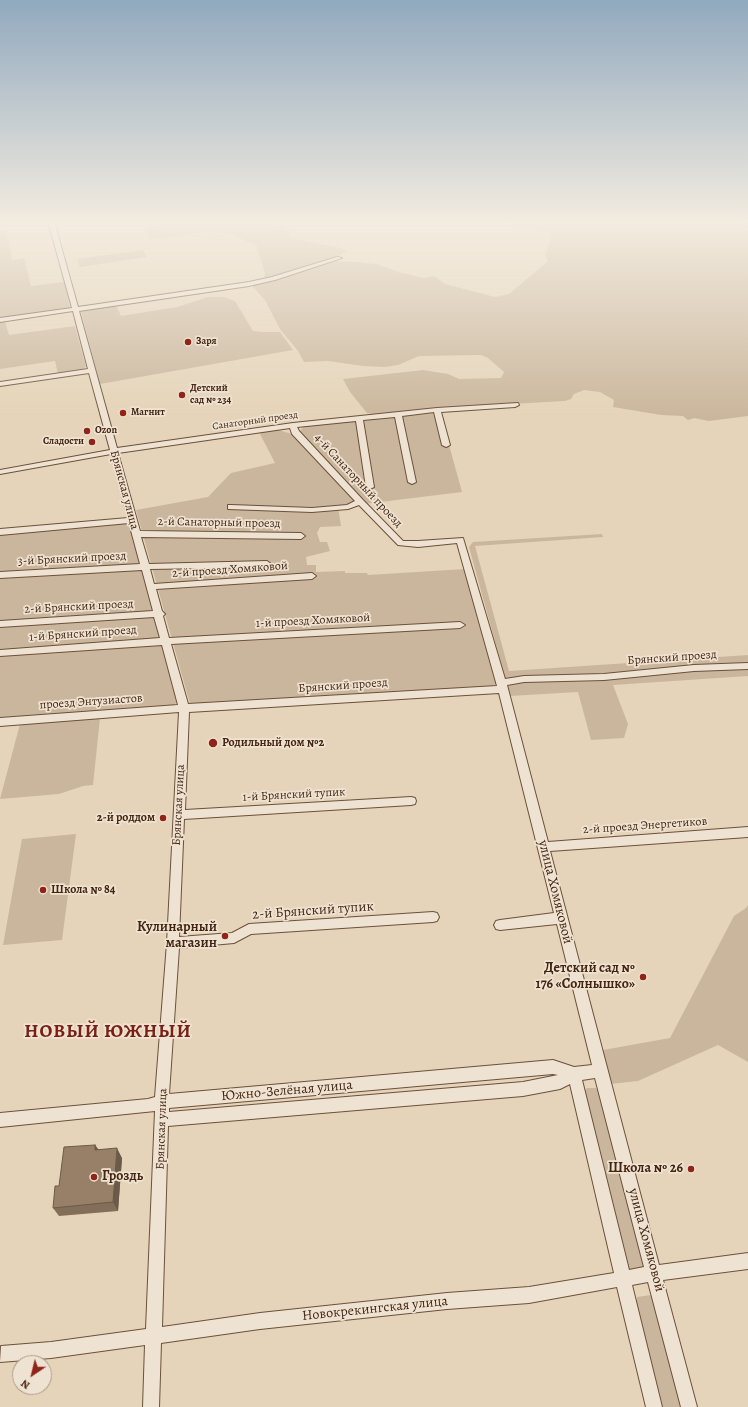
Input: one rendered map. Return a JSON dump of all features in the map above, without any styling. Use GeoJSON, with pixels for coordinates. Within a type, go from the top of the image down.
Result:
{"type":"FeatureCollection","features":[{"type":"Feature","properties":{"kind":"street","name":"Брянская улица"},"geometry":{"type":"LineString","coordinates":[[69,287],[150,587],[160,614],[184,709],[173,943],[162,1102],[155,1335],[151,1407]]}},
{"type":"Feature","properties":{"kind":"street"},"geometry":{"type":"LineString","coordinates":[[0,320],[231,287]]}},
{"type":"Feature","properties":{"kind":"street"},"geometry":{"type":"LineString","coordinates":[[0,384],[92,370]]}},
{"type":"Feature","properties":{"kind":"street","name":"Санаторный проезд"},"geometry":{"type":"LineString","coordinates":[[0,472],[114,452],[293,425],[437,410],[515,405]]}},
{"type":"Feature","properties":{"kind":"street"},"geometry":{"type":"LineString","coordinates":[[437,410],[446,445]]}},
{"type":"Feature","properties":{"kind":"street"},"geometry":{"type":"LineString","coordinates":[[398,414],[412,482]]}},
{"type":"Feature","properties":{"kind":"street"},"geometry":{"type":"LineString","coordinates":[[359,418],[370,487]]}},
{"type":"Feature","properties":{"kind":"street","name":"4-й Санаторный проезд"},"geometry":{"type":"LineString","coordinates":[[293,425],[295,432],[360,502],[401,543],[418,544],[460,540]]}},
{"type":"Feature","properties":{"kind":"street"},"geometry":{"type":"LineString","coordinates":[[231,508],[312,510],[348,507],[360,502]]}},
{"type":"Feature","properties":{"kind":"street"},"geometry":{"type":"LineString","coordinates":[[0,532],[132,520]]}},
{"type":"Feature","properties":{"kind":"street","name":"2-й Санаторный проезд"},"geometry":{"type":"LineString","coordinates":[[136,534],[301,536]]}},
{"type":"Feature","properties":{"kind":"street","name":"улица Хомяковой"},"geometry":{"type":"LineString","coordinates":[[460,540],[502,686],[601,1075],[655,1274],[689,1407]]}},
{"type":"Feature","properties":{"kind":"street","name":"3-й Брянский проезд"},"geometry":{"type":"LineString","coordinates":[[0,575],[145,567],[267,564]]}},
{"type":"Feature","properties":{"kind":"street","name":"2-й проезд Хомяковой"},"geometry":{"type":"LineString","coordinates":[[150,587],[312,576]]}},
{"type":"Feature","properties":{"kind":"street","name":"2-й Брянский проезд"},"geometry":{"type":"LineString","coordinates":[[0,624],[160,614]]}},
{"type":"Feature","properties":{"kind":"street","name":"1-й проезд Хомяковой"},"geometry":{"type":"LineString","coordinates":[[167,641],[460,625]]}},
{"type":"Feature","properties":{"kind":"street","name":"1-й Брянский проезд"},"geometry":{"type":"LineString","coordinates":[[0,653],[167,641]]}},
{"type":"Feature","properties":{"kind":"street","name":"Брянский проезд"},"geometry":{"type":"LineString","coordinates":[[184,709],[502,686],[524,679],[604,677],[694,668],[748,666]]}},
{"type":"Feature","properties":{"kind":"street","name":"проезд Энтузиастов"},"geometry":{"type":"LineString","coordinates":[[0,722],[184,709]]}},
{"type":"Feature","properties":{"kind":"street","name":"1-й Брянский тупик"},"geometry":{"type":"LineString","coordinates":[[178,815],[411,801]]}},
{"type":"Feature","properties":{"kind":"street","name":"2-й проезд Энергетиков"},"geometry":{"type":"LineString","coordinates":[[544,847],[748,832]]}},
{"type":"Feature","properties":{"kind":"street","name":"2-й Брянский тупик"},"geometry":{"type":"LineString","coordinates":[[173,943],[234,938],[249,929],[433,917]]}},
{"type":"Feature","properties":{"kind":"street"},"geometry":{"type":"LineString","coordinates":[[500,926],[561,918]]}},
{"type":"Feature","properties":{"kind":"street","name":"Южно-Зелёная улица"},"geometry":{"type":"LineString","coordinates":[[0,1120],[148,1106],[162,1102],[553,1067],[574,1074],[601,1075]]}},
{"type":"Feature","properties":{"kind":"street"},"geometry":{"type":"LineString","coordinates":[[574,1074],[654,1407]]}},
{"type":"Feature","properties":{"kind":"street","name":"Южно-Зелёная улица"},"geometry":{"type":"LineString","coordinates":[[162,1120],[523,1089],[560,1082],[574,1074]]}},
{"type":"Feature","properties":{"kind":"street","name":"Новокрекингская улица"},"geometry":{"type":"LineString","coordinates":[[1,1354],[50,1350],[315,1315],[529,1295],[624,1278],[748,1261]]}},
{"type":"Feature","properties":{"kind":"shaded area"},"geometry":{"type":"Polygon","coordinates":[[[0,287],[65,287],[70,307],[67,309],[0,318],[0,287]]]}},
{"type":"Feature","properties":{"kind":"shaded area"},"geometry":{"type":"Polygon","coordinates":[[[253,287],[455,287],[495,297],[509,294],[518,287],[748,287],[748,416],[709,421],[694,418],[688,420],[683,416],[661,415],[613,407],[614,400],[600,392],[584,390],[574,394],[571,399],[565,401],[439,408],[373,414],[367,413],[350,392],[343,379],[423,370],[448,374],[459,379],[501,378],[504,372],[488,358],[481,355],[419,356],[398,365],[385,367],[363,366],[328,361],[304,362],[298,351],[280,329],[265,300],[253,287]]]}},
{"type":"Feature","properties":{"kind":"shaded area","name":"Заря"},"geometry":{"type":"Polygon","coordinates":[[[208,297],[224,297],[235,301],[253,331],[280,332],[293,350],[100,384],[81,312],[83,310],[116,305],[121,316],[177,307],[208,297]]]}},
{"type":"Feature","properties":{"kind":"shaded area"},"geometry":{"type":"Polygon","coordinates":[[[0,321],[5,321],[9,335],[75,326],[86,367],[81,370],[58,374],[55,361],[0,369],[0,321]]]}},
{"type":"Feature","properties":{"kind":"shaded area"},"geometry":{"type":"Polygon","coordinates":[[[436,412],[441,416],[462,492],[364,504],[300,431],[304,426],[436,412]]]}},
{"type":"Feature","properties":{"kind":"shaded area"},"geometry":{"type":"Polygon","coordinates":[[[275,429],[295,435],[358,505],[338,507],[341,526],[320,527],[317,533],[320,542],[327,542],[330,551],[306,557],[307,565],[316,565],[316,572],[345,571],[345,573],[367,573],[368,575],[465,569],[498,682],[495,685],[491,687],[190,704],[136,510],[208,497],[231,473],[275,463],[259,432],[275,429]]]}},
{"type":"Feature","properties":{"kind":"shaded area"},"geometry":{"type":"Polygon","coordinates":[[[129,521],[179,702],[171,706],[0,718],[0,534],[129,521]]]}},
{"type":"Feature","properties":{"kind":"shaded area"},"geometry":{"type":"Polygon","coordinates":[[[602,534],[603,537],[475,546],[509,671],[748,655],[748,676],[613,685],[628,724],[624,738],[591,740],[578,692],[510,696],[469,547],[473,542],[602,534]]]}},
{"type":"Feature","properties":{"kind":"shaded area"},"geometry":{"type":"Polygon","coordinates":[[[100,718],[93,785],[83,786],[59,794],[0,799],[20,724],[100,718]]]}},
{"type":"Feature","properties":{"kind":"shaded area"},"geometry":{"type":"Polygon","coordinates":[[[76,834],[62,940],[3,945],[22,839],[76,834]]]}},
{"type":"Feature","properties":{"kind":"shaded area"},"geometry":{"type":"Polygon","coordinates":[[[748,905],[748,1062],[718,1045],[638,1081],[610,1084],[603,1050],[670,1038],[734,916],[748,905]]]}},
{"type":"Feature","properties":{"kind":"shaded area"},"geometry":{"type":"Polygon","coordinates":[[[587,1088],[596,1088],[600,1091],[646,1262],[640,1270],[630,1270],[624,1264],[584,1091],[587,1088]]]}},
{"type":"Feature","properties":{"kind":"shaded area"},"geometry":{"type":"Polygon","coordinates":[[[651,1295],[658,1301],[684,1407],[661,1407],[636,1302],[637,1297],[651,1295]]]}},
{"type":"Feature","properties":{"kind":"building","name":"Гроздь"},"geometry":{"type":"Polygon","coordinates":[[[95,1145],[95,1150],[117,1148],[113,1202],[53,1208],[55,1186],[59,1186],[64,1147],[95,1145]]]}},
{"type":"Feature","properties":{"kind":"place","name":"Заря"},"geometry":{"type":"Point","coordinates":[188,342]}},
{"type":"Feature","properties":{"kind":"place","name":"Детский сад № 234"},"geometry":{"type":"Point","coordinates":[182,395]}},
{"type":"Feature","properties":{"kind":"place","name":"Магнит"},"geometry":{"type":"Point","coordinates":[123,413]}},
{"type":"Feature","properties":{"kind":"place","name":"Ozon"},"geometry":{"type":"Point","coordinates":[87,431]}},
{"type":"Feature","properties":{"kind":"place","name":"Сладости"},"geometry":{"type":"Point","coordinates":[92,442]}},
{"type":"Feature","properties":{"kind":"place","name":"Родильный дом №2"},"geometry":{"type":"Point","coordinates":[213,743]}},
{"type":"Feature","properties":{"kind":"place","name":"2-й роддом"},"geometry":{"type":"Point","coordinates":[163,818]}},
{"type":"Feature","properties":{"kind":"place","name":"Школа № 84"},"geometry":{"type":"Point","coordinates":[43,890]}},
{"type":"Feature","properties":{"kind":"place","name":"Кулинарный магазин"},"geometry":{"type":"Point","coordinates":[225,936]}},
{"type":"Feature","properties":{"kind":"place","name":"Детский сад № 176 «Солнышко»"},"geometry":{"type":"Point","coordinates":[643,977]}},
{"type":"Feature","properties":{"kind":"place","name":"Школа № 26"},"geometry":{"type":"Point","coordinates":[691,1169]}},
{"type":"Feature","properties":{"kind":"place","name":"Гроздь"},"geometry":{"type":"Point","coordinates":[94,1177]}},
{"type":"Feature","properties":{"kind":"district","name":"НОВЫЙ ЮЖНЫЙ"},"geometry":{"type":"Point","coordinates":[108,1032]}}]}
